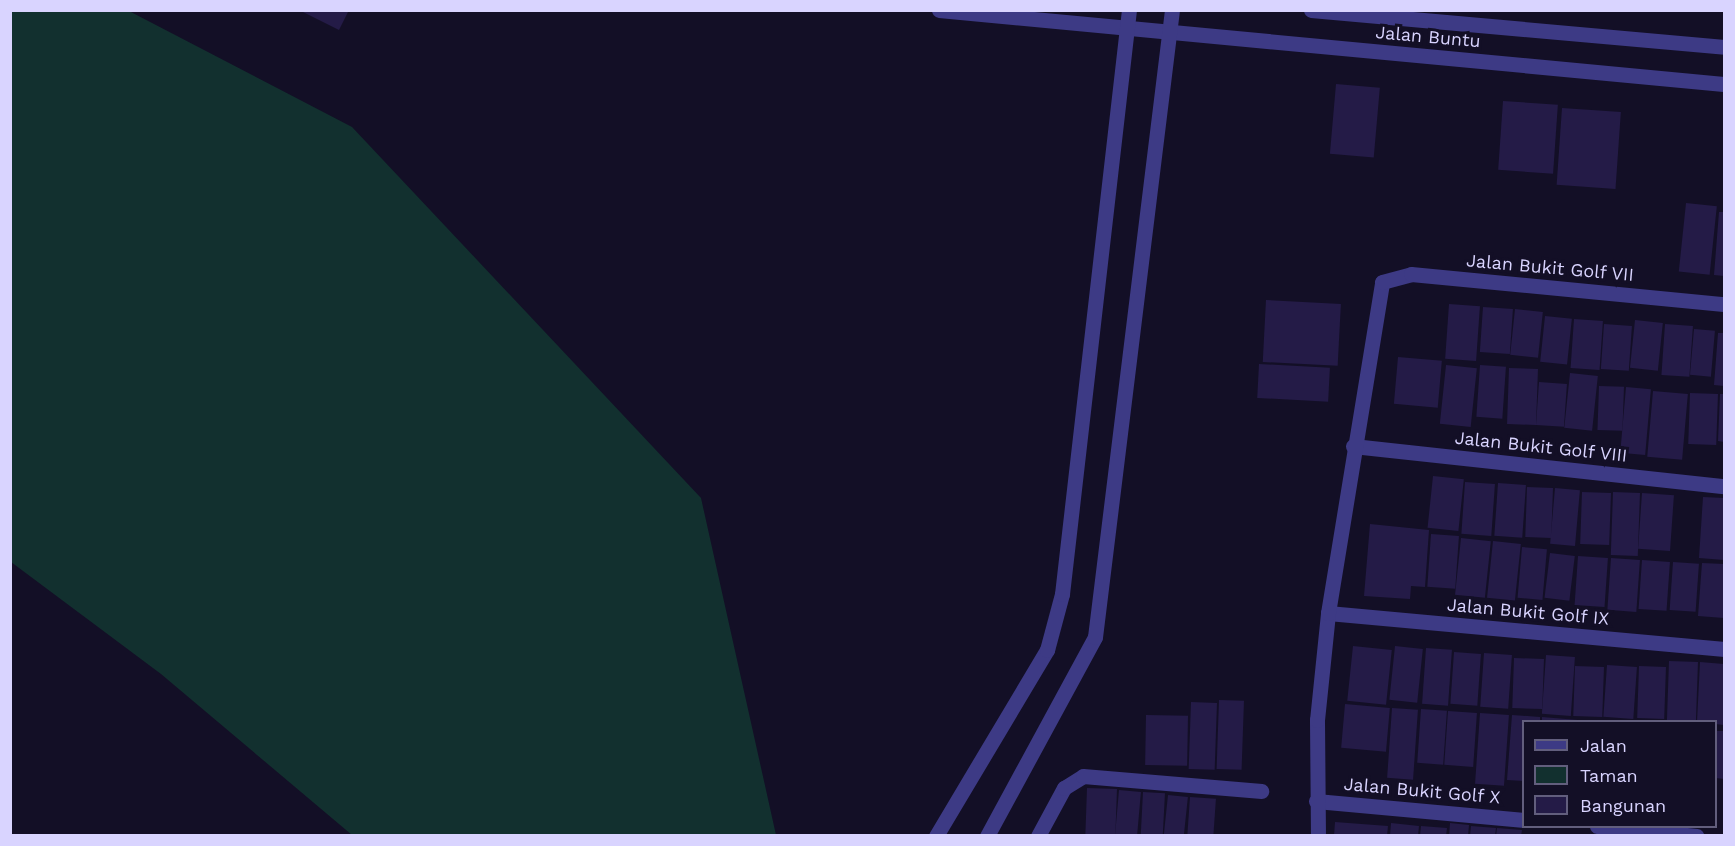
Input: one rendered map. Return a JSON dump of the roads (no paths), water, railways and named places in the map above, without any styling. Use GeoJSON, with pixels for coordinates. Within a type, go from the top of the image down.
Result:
{"type":"FeatureCollection","features":[{"type":"Feature","properties":{"kind":"street","name":"Jalan Buntu"},"geometry":{"type":"LineString","coordinates":[[939,10],[1725,84]]}},
{"type":"Feature","properties":{"kind":"street"},"geometry":{"type":"LineString","coordinates":[[936,836],[1047,650],[1062,594],[1129,10]]}},
{"type":"Feature","properties":{"kind":"street"},"geometry":{"type":"LineString","coordinates":[[987,836],[1095,637],[1172,10]]}},
{"type":"Feature","properties":{"kind":"street","name":"Jalan Buntu"},"geometry":{"type":"LineString","coordinates":[[1311,10],[1725,47]]}},
{"type":"Feature","properties":{"kind":"street","name":"Jalan Bukit Golf VII"},"geometry":{"type":"LineString","coordinates":[[1353,446],[1378,290],[1393,276],[1411,274],[1725,304]]}},
{"type":"Feature","properties":{"kind":"street"},"geometry":{"type":"LineString","coordinates":[[1318,836],[1317,720],[1328,613],[1353,446]]}},
{"type":"Feature","properties":{"kind":"street","name":"Jalan Bukit Golf VIII"},"geometry":{"type":"LineString","coordinates":[[1353,446],[1725,486]]}},
{"type":"Feature","properties":{"kind":"street","name":"Jalan Bukit Golf IX"},"geometry":{"type":"LineString","coordinates":[[1328,613],[1725,649]]}},
{"type":"Feature","properties":{"kind":"street"},"geometry":{"type":"LineString","coordinates":[[1038,836],[1064,788],[1083,776],[1261,791]]}},
{"type":"Feature","properties":{"kind":"street","name":"Jalan Bukit Golf X"},"geometry":{"type":"LineString","coordinates":[[1316,801],[1522,820]]}},
{"type":"Feature","properties":{"kind":"street"},"geometry":{"type":"LineString","coordinates":[[1617,828],[1697,836]]}}]}
